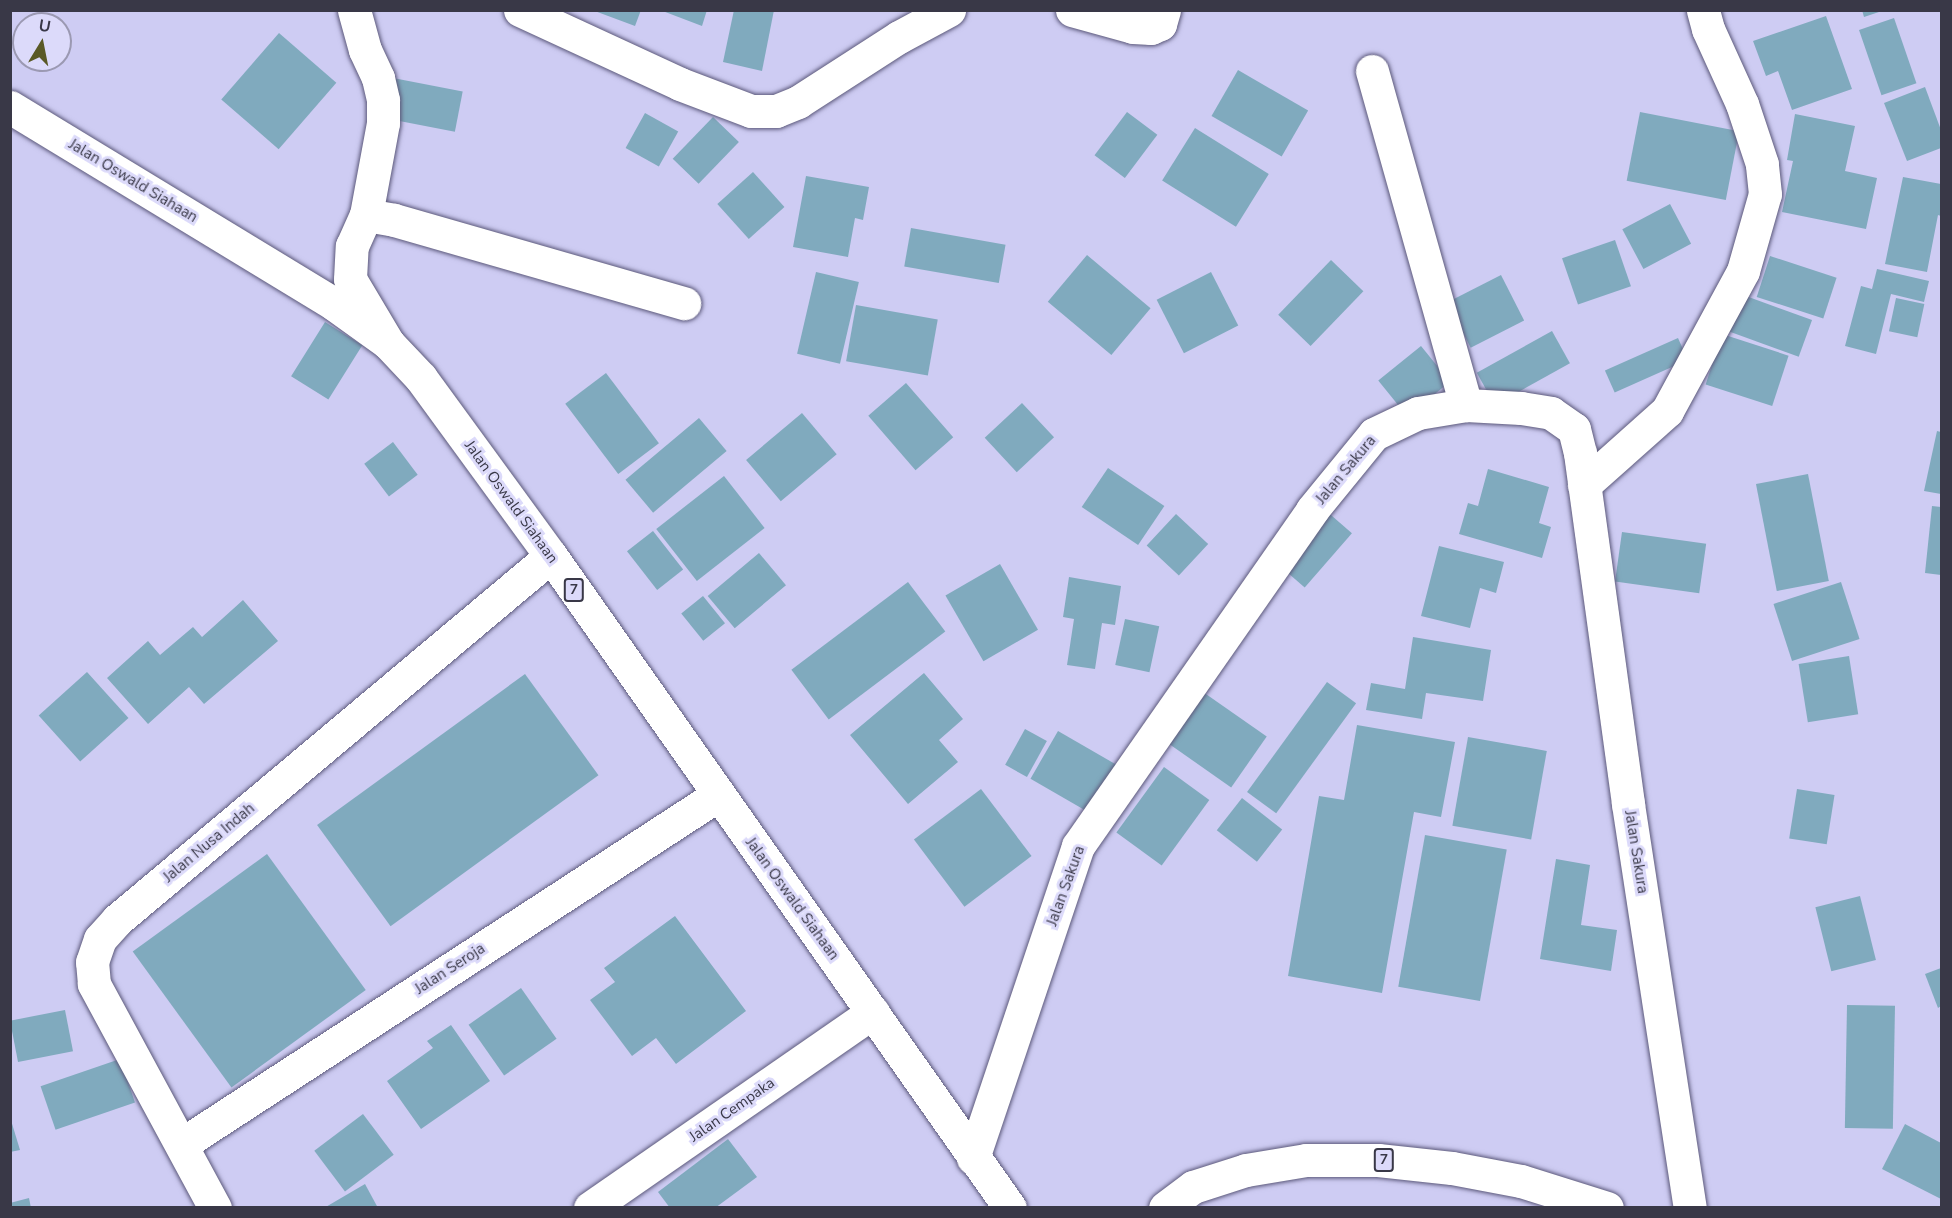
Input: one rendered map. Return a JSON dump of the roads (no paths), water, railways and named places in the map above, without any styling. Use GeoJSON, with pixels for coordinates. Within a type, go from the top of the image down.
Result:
{"type":"FeatureCollection","features":[{"type":"Feature","properties":{"kind":"main road"},"geometry":{"type":"LineString","coordinates":[[354,10],[365,50],[378,78],[383,100],[383,123],[366,215],[352,246],[350,279],[388,343]]}},
{"type":"Feature","properties":{"kind":"main road"},"geometry":{"type":"LineString","coordinates":[[519,10],[680,84],[751,111],[776,111],[798,102],[899,37],[949,10]]}},
{"type":"Feature","properties":{"kind":"main road"},"geometry":{"type":"LineString","coordinates":[[1072,10],[1133,27],[1151,28],[1160,24],[1164,10]]}},
{"type":"Feature","properties":{"kind":"main road"},"geometry":{"type":"LineString","coordinates":[[1584,484],[1667,411],[1743,271],[1764,194],[1762,164],[1746,114],[1708,29],[1703,10]]}},
{"type":"Feature","properties":{"kind":"main road"},"geometry":{"type":"LineString","coordinates":[[1372,70],[1466,405]]}},
{"type":"Feature","properties":{"kind":"main road","name":"Jalan Oswald Siahaan"},"geometry":{"type":"LineString","coordinates":[[10,106],[334,304],[388,343],[421,378],[551,556],[1010,1208]]}},
{"type":"Feature","properties":{"kind":"main road"},"geometry":{"type":"LineString","coordinates":[[366,215],[394,220],[684,303]]}},
{"type":"Feature","properties":{"kind":"main road","name":"Jalan Sakura"},"geometry":{"type":"LineString","coordinates":[[973,1158],[1078,846],[1312,510],[1374,434],[1418,413],[1466,405],[1521,408],[1551,413],[1574,429],[1584,484],[1628,804],[1690,1208]]}},
{"type":"Feature","properties":{"kind":"main road","name":"Jalan Nusa Indah"},"geometry":{"type":"LineString","coordinates":[[215,1208],[94,984],[92,962],[100,939],[117,920],[551,556]]}},
{"type":"Feature","properties":{"kind":"main road","name":"Jalan Seroja"},"geometry":{"type":"LineString","coordinates":[[182,1144],[718,795]]}},
{"type":"Feature","properties":{"kind":"main road","name":"Jalan Cempaka"},"geometry":{"type":"LineString","coordinates":[[590,1208],[873,1012]]}},
{"type":"Feature","properties":{"kind":"main road","name":"7"},"geometry":{"type":"LineString","coordinates":[[1165,1208],[1193,1187],[1246,1170],[1306,1160],[1378,1160],[1452,1168],[1521,1181],[1607,1208]]}}]}
